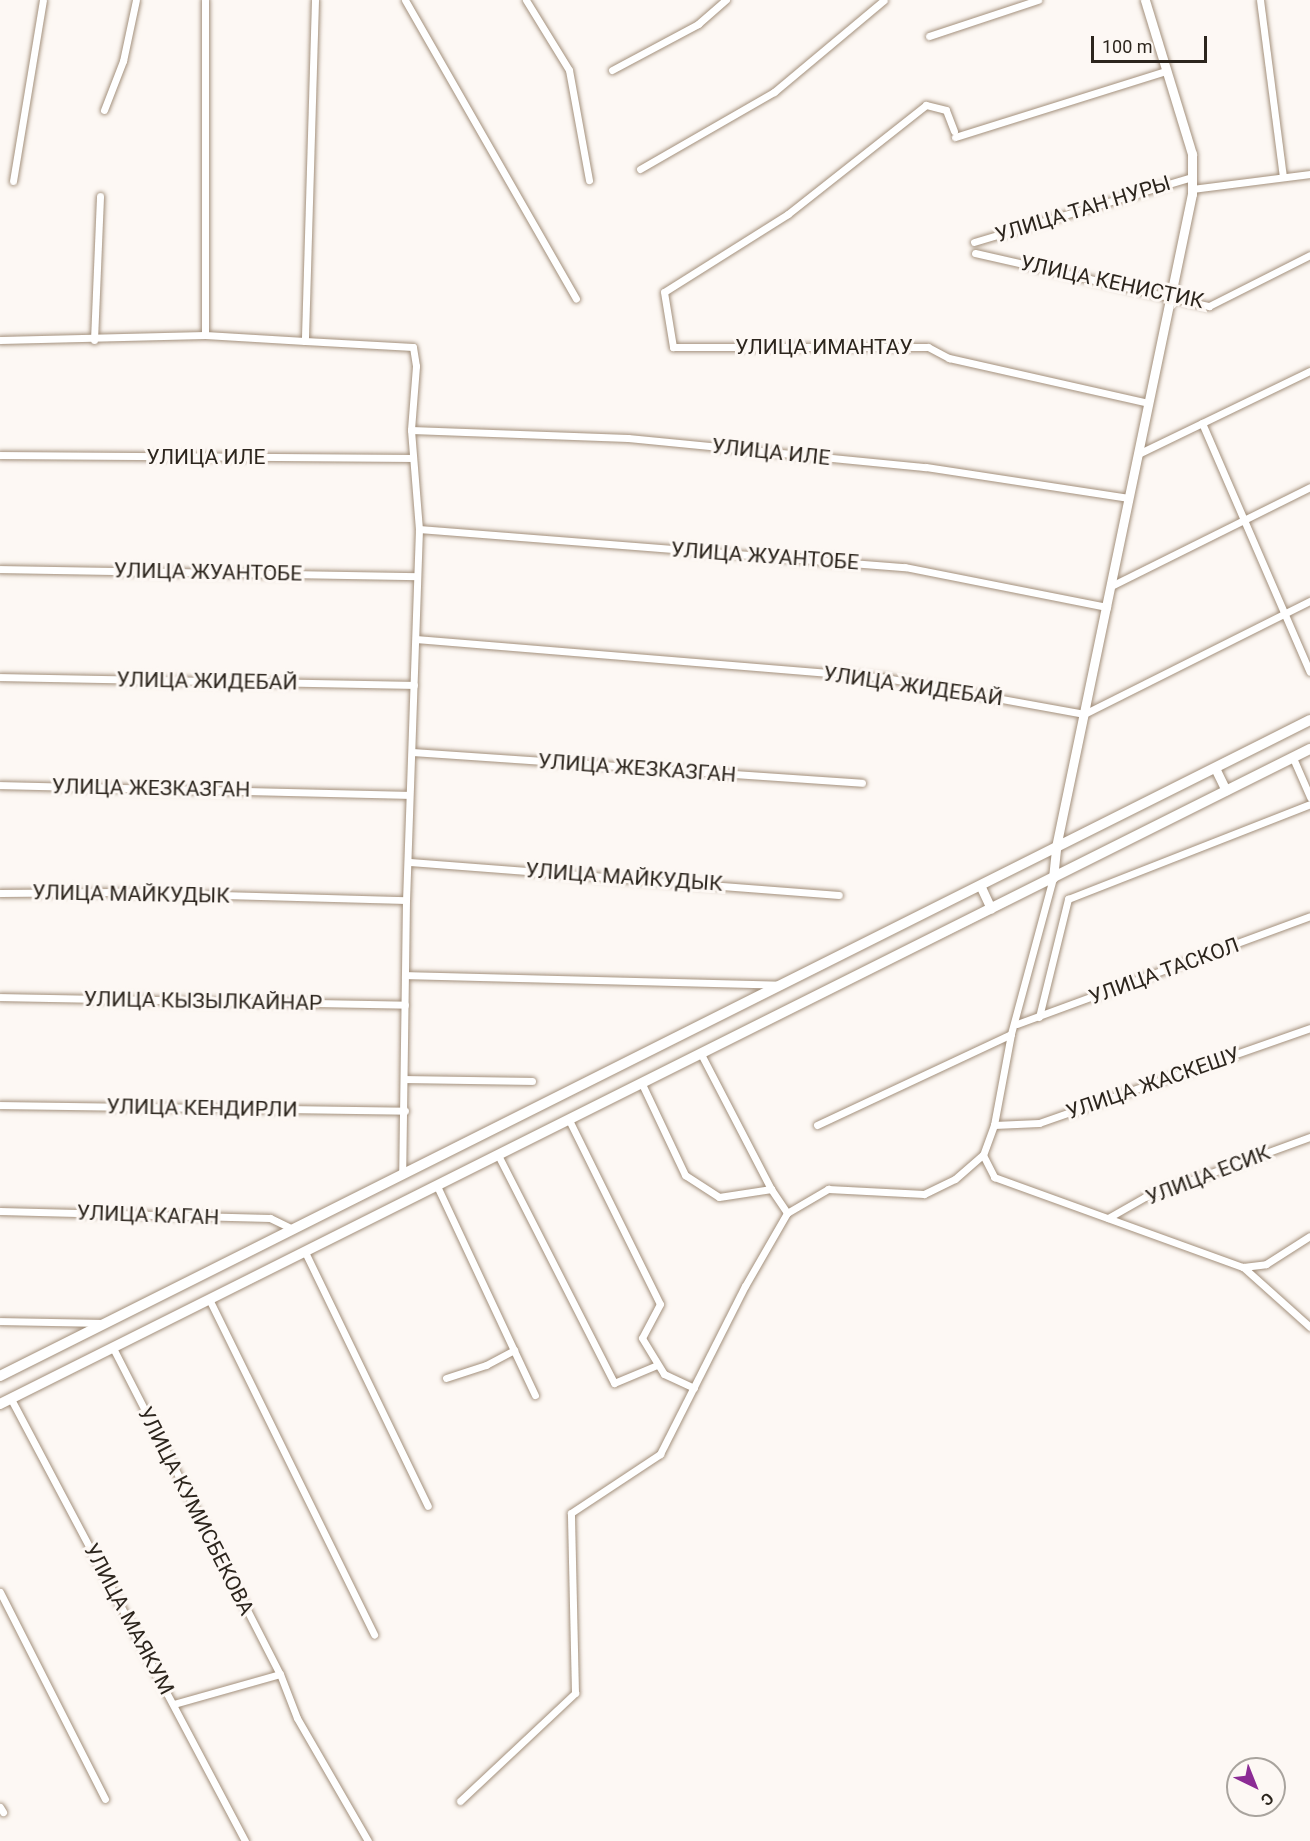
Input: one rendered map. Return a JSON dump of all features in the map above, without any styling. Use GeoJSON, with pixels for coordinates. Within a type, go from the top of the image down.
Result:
{"type":"FeatureCollection","features":[{"type":"Feature","properties":{"kind":"main road"},"geometry":{"type":"LineString","coordinates":[[0,1376],[1310,720]]}},
{"type":"Feature","properties":{"kind":"main road"},"geometry":{"type":"LineString","coordinates":[[0,1404],[1310,749]]}},
{"type":"Feature","properties":{"kind":"street"},"geometry":{"type":"LineString","coordinates":[[13,181],[43,0]]}},
{"type":"Feature","properties":{"kind":"street"},"geometry":{"type":"LineString","coordinates":[[104,110],[123,61],[136,0]]}},
{"type":"Feature","properties":{"kind":"street"},"geometry":{"type":"LineString","coordinates":[[205,0],[205,335]]}},
{"type":"Feature","properties":{"kind":"street"},"geometry":{"type":"LineString","coordinates":[[305,341],[315,0]]}},
{"type":"Feature","properties":{"kind":"street"},"geometry":{"type":"LineString","coordinates":[[405,0],[576,298]]}},
{"type":"Feature","properties":{"kind":"street"},"geometry":{"type":"LineString","coordinates":[[526,0],[569,70],[589,180]]}},
{"type":"Feature","properties":{"kind":"street"},"geometry":{"type":"LineString","coordinates":[[612,70],[698,24],[726,0]]}},
{"type":"Feature","properties":{"kind":"street"},"geometry":{"type":"LineString","coordinates":[[640,169],[774,92],[884,0]]}},
{"type":"Feature","properties":{"kind":"street"},"geometry":{"type":"LineString","coordinates":[[929,36],[1038,0]]}},
{"type":"Feature","properties":{"kind":"street"},"geometry":{"type":"LineString","coordinates":[[460,1801],[575,1693],[571,1513],[660,1454],[745,1286],[787,1213],[828,1189],[924,1194],[955,1179],[983,1155],[994,1125],[1011,1034],[1017,1024],[1053,878],[1056,847],[1192,189],[1192,154],[1145,0]]}},
{"type":"Feature","properties":{"kind":"street"},"geometry":{"type":"LineString","coordinates":[[1260,0],[1283,177]]}},
{"type":"Feature","properties":{"kind":"street","name":"УЛИЦА ИМАНТАУ"},"geometry":{"type":"LineString","coordinates":[[1148,404],[949,358],[928,347],[673,347],[664,292],[788,214],[926,105],[946,110],[954,134],[1166,71]]}},
{"type":"Feature","properties":{"kind":"street","name":"УЛИЦА ТАН НУРЫ"},"geometry":{"type":"LineString","coordinates":[[1192,189],[1310,174]]}},
{"type":"Feature","properties":{"kind":"street","name":"УЛИЦА ТАН НУРЫ"},"geometry":{"type":"LineString","coordinates":[[974,242],[1192,177]]}},
{"type":"Feature","properties":{"kind":"street"},"geometry":{"type":"LineString","coordinates":[[94,340],[100,196]]}},
{"type":"Feature","properties":{"kind":"street","name":"УЛИЦА КЕНИСТИК"},"geometry":{"type":"LineString","coordinates":[[975,253],[1209,306],[1310,255]]}},
{"type":"Feature","properties":{"kind":"street"},"geometry":{"type":"LineString","coordinates":[[0,340],[94,340],[205,335],[413,347],[416,366],[411,430],[419,529],[409,795],[410,862],[406,900],[402,1175]]}},
{"type":"Feature","properties":{"kind":"street"},"geometry":{"type":"LineString","coordinates":[[1138,454],[1310,371]]}},
{"type":"Feature","properties":{"kind":"street"},"geometry":{"type":"LineString","coordinates":[[1202,423],[1242,520],[1310,672]]}},
{"type":"Feature","properties":{"kind":"street","name":"УЛИЦА ИЛЕ"},"geometry":{"type":"LineString","coordinates":[[411,430],[651,441],[926,467],[1129,498]]}},
{"type":"Feature","properties":{"kind":"street","name":"УЛИЦА ИЛЕ"},"geometry":{"type":"LineString","coordinates":[[0,455],[412,458]]}},
{"type":"Feature","properties":{"kind":"street"},"geometry":{"type":"LineString","coordinates":[[1111,586],[1310,487]]}},
{"type":"Feature","properties":{"kind":"street","name":"УЛИЦА ЖУАНТОБЕ"},"geometry":{"type":"LineString","coordinates":[[419,529],[905,567],[1107,607]]}},
{"type":"Feature","properties":{"kind":"street","name":"УЛИЦА ЖУАНТОБЕ"},"geometry":{"type":"LineString","coordinates":[[0,568],[416,576]]}},
{"type":"Feature","properties":{"kind":"street"},"geometry":{"type":"LineString","coordinates":[[1084,714],[1310,601]]}},
{"type":"Feature","properties":{"kind":"street","name":"УЛИЦА ЖИДЕБАЙ"},"geometry":{"type":"LineString","coordinates":[[416,639],[886,678],[1084,714]]}},
{"type":"Feature","properties":{"kind":"street","name":"УЛИЦА ЖИДЕБАЙ"},"geometry":{"type":"LineString","coordinates":[[0,677],[414,685]]}},
{"type":"Feature","properties":{"kind":"street","name":"УЛИЦА ЖЕЗКАЗГАН"},"geometry":{"type":"LineString","coordinates":[[412,752],[862,783]]}},
{"type":"Feature","properties":{"kind":"street"},"geometry":{"type":"LineString","coordinates":[[1293,758],[1310,797]]}},
{"type":"Feature","properties":{"kind":"street"},"geometry":{"type":"LineString","coordinates":[[1215,768],[1226,792]]}},
{"type":"Feature","properties":{"kind":"street","name":"УЛИЦА ЖЕЗКАЗГАН"},"geometry":{"type":"LineString","coordinates":[[0,785],[409,795]]}},
{"type":"Feature","properties":{"kind":"street"},"geometry":{"type":"LineString","coordinates":[[1040,1017],[1068,899],[1310,804]]}},
{"type":"Feature","properties":{"kind":"street","name":"УЛИЦА МАЙКУДЫК"},"geometry":{"type":"LineString","coordinates":[[410,862],[839,895]]}},
{"type":"Feature","properties":{"kind":"street"},"geometry":{"type":"LineString","coordinates":[[980,885],[991,909]]}},
{"type":"Feature","properties":{"kind":"street","name":"УЛИЦА МАЙКУДЫК"},"geometry":{"type":"LineString","coordinates":[[0,893],[115,892],[406,900]]}},
{"type":"Feature","properties":{"kind":"street","name":"УЛИЦА ТАСКОЛ"},"geometry":{"type":"LineString","coordinates":[[1017,1024],[1310,916]]}},
{"type":"Feature","properties":{"kind":"street"},"geometry":{"type":"LineString","coordinates":[[405,975],[780,985]]}},
{"type":"Feature","properties":{"kind":"street","name":"УЛИЦА КЫЗЫЛКАЙНАР"},"geometry":{"type":"LineString","coordinates":[[0,997],[405,1005]]}},
{"type":"Feature","properties":{"kind":"street","name":"УЛИЦА ЖАСКЕШУ"},"geometry":{"type":"LineString","coordinates":[[994,1125],[1039,1124],[1310,1028]]}},
{"type":"Feature","properties":{"kind":"street"},"geometry":{"type":"LineString","coordinates":[[817,1125],[1011,1034]]}},
{"type":"Feature","properties":{"kind":"street"},"geometry":{"type":"LineString","coordinates":[[701,1054],[771,1189],[787,1213]]}},
{"type":"Feature","properties":{"kind":"street"},"geometry":{"type":"LineString","coordinates":[[405,1079],[531,1081]]}},
{"type":"Feature","properties":{"kind":"street"},"geometry":{"type":"LineString","coordinates":[[642,1083],[685,1175],[719,1197],[771,1189]]}},
{"type":"Feature","properties":{"kind":"street","name":"УЛИЦА КЕНДИРЛИ"},"geometry":{"type":"LineString","coordinates":[[0,1105],[404,1111]]}},
{"type":"Feature","properties":{"kind":"street"},"geometry":{"type":"LineString","coordinates":[[569,1120],[660,1304],[642,1338],[664,1374],[694,1388]]}},
{"type":"Feature","properties":{"kind":"street","name":"УЛИЦА ЕСИК"},"geometry":{"type":"LineString","coordinates":[[1108,1218],[1145,1197],[1310,1137]]}},
{"type":"Feature","properties":{"kind":"street"},"geometry":{"type":"LineString","coordinates":[[498,1155],[614,1383],[657,1365]]}},
{"type":"Feature","properties":{"kind":"street"},"geometry":{"type":"LineString","coordinates":[[983,1155],[994,1177],[1244,1267],[1310,1327]]}},
{"type":"Feature","properties":{"kind":"street"},"geometry":{"type":"LineString","coordinates":[[437,1186],[535,1395]]}},
{"type":"Feature","properties":{"kind":"street","name":"УЛИЦА КАГАН"},"geometry":{"type":"LineString","coordinates":[[0,1210],[270,1218],[293,1229]]}},
{"type":"Feature","properties":{"kind":"street"},"geometry":{"type":"LineString","coordinates":[[1244,1267],[1266,1264],[1310,1236]]}},
{"type":"Feature","properties":{"kind":"street"},"geometry":{"type":"LineString","coordinates":[[305,1252],[428,1506]]}},
{"type":"Feature","properties":{"kind":"street"},"geometry":{"type":"LineString","coordinates":[[209,1299],[374,1635]]}},
{"type":"Feature","properties":{"kind":"street"},"geometry":{"type":"LineString","coordinates":[[0,1321],[104,1323]]}},
{"type":"Feature","properties":{"kind":"street","name":"УЛИЦА КУМИСБЕКОВА"},"geometry":{"type":"LineString","coordinates":[[113,1348],[280,1674],[297,1718],[368,1841]]}},
{"type":"Feature","properties":{"kind":"street"},"geometry":{"type":"LineString","coordinates":[[446,1378],[486,1365],[514,1350]]}},
{"type":"Feature","properties":{"kind":"street","name":"УЛИЦА МАЯКУМ"},"geometry":{"type":"LineString","coordinates":[[11,1399],[245,1841]]}},
{"type":"Feature","properties":{"kind":"street"},"geometry":{"type":"LineString","coordinates":[[0,1592],[105,1799]]}},
{"type":"Feature","properties":{"kind":"street"},"geometry":{"type":"LineString","coordinates":[[174,1704],[280,1674]]}}]}
